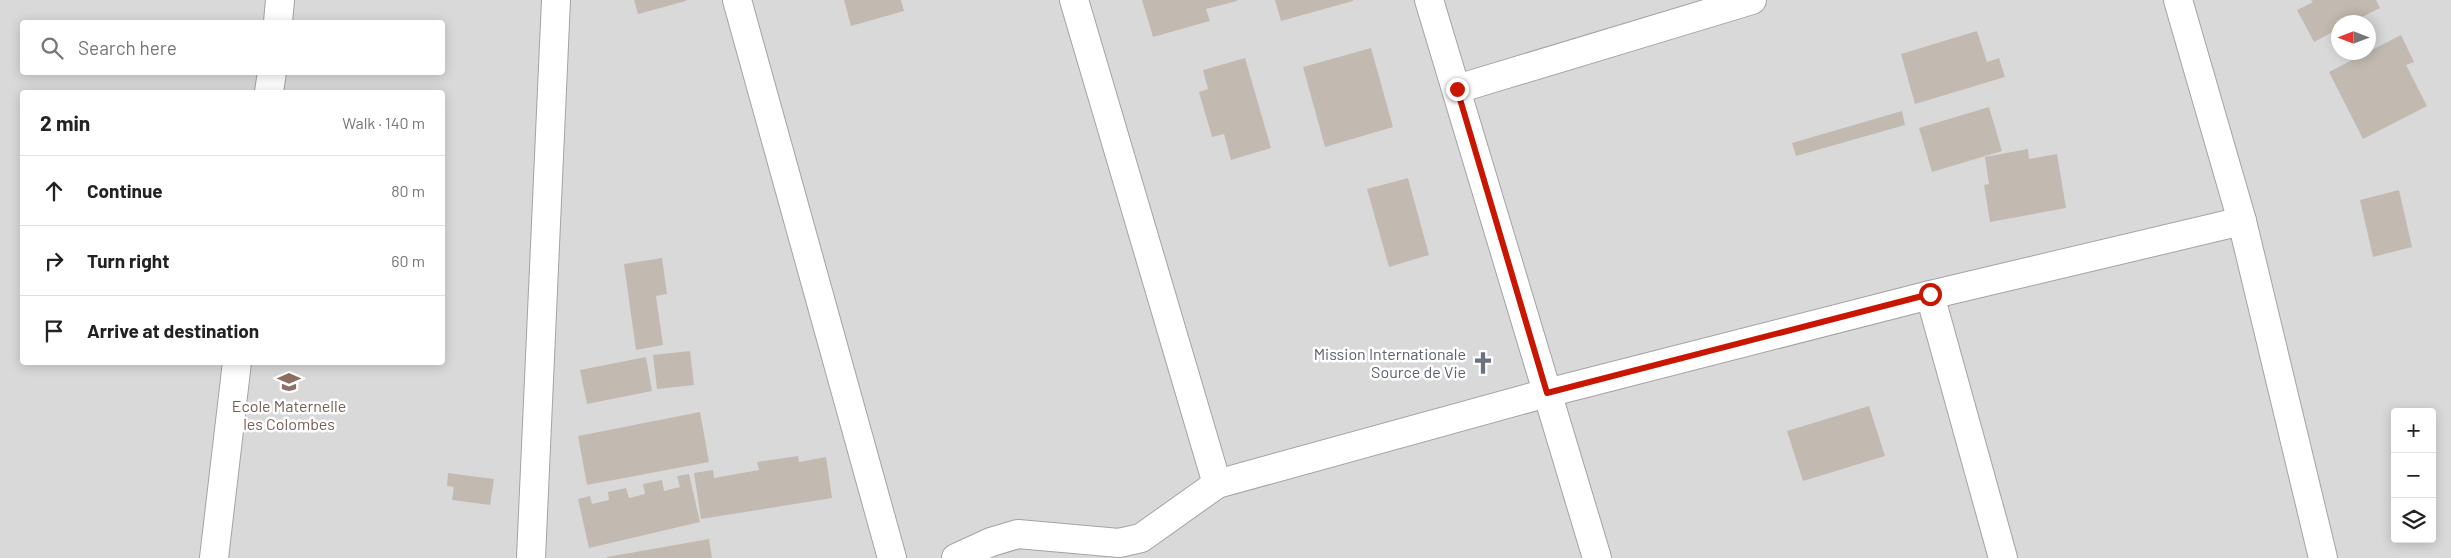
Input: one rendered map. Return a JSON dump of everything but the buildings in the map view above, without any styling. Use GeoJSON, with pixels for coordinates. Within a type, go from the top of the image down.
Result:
{"type":"FeatureCollection","features":[{"type":"Feature","properties":{"kind":"street"},"geometry":{"type":"LineString","coordinates":[[278,20],[280,0]]}},
{"type":"Feature","properties":{"kind":"street"},"geometry":{"type":"LineString","coordinates":[[531,558],[556,0]]}},
{"type":"Feature","properties":{"kind":"street"},"geometry":{"type":"LineString","coordinates":[[737,0],[892,558]]}},
{"type":"Feature","properties":{"kind":"street"},"geometry":{"type":"LineString","coordinates":[[1074,0],[1217,484]]}},
{"type":"Feature","properties":{"kind":"street"},"geometry":{"type":"LineString","coordinates":[[1429,0],[1597,558]]}},
{"type":"Feature","properties":{"kind":"street"},"geometry":{"type":"LineString","coordinates":[[1457,89],[1752,0]]}},
{"type":"Feature","properties":{"kind":"street"},"geometry":{"type":"LineString","coordinates":[[2178,0],[2242,221],[2323,558]]}},
{"type":"Feature","properties":{"kind":"street"},"geometry":{"type":"LineString","coordinates":[[269,90],[272,75]]}},
{"type":"Feature","properties":{"kind":"street"},"geometry":{"type":"LineString","coordinates":[[956,558],[991,542],[1018,534],[1119,543],[1141,538],[1217,484],[1547,393],[1930,294],[2242,221]]}},
{"type":"Feature","properties":{"kind":"street"},"geometry":{"type":"LineString","coordinates":[[1930,294],[2003,558]]}},
{"type":"Feature","properties":{"kind":"street"},"geometry":{"type":"LineString","coordinates":[[214,558],[237,365]]}},
{"type":"Feature","properties":{"kind":"shaded area"},"geometry":{"type":"Polygon","coordinates":[[[0,0],[2451,0],[2451,558],[0,558],[0,0]]]}},
{"type":"Feature","properties":{"kind":"place","name":"Mission Internationale Source de Vie"},"geometry":{"type":"Point","coordinates":[1483,363]}},
{"type":"Feature","properties":{"kind":"place","name":"Ecole Maternelle les Colombes"},"geometry":{"type":"Point","coordinates":[289,382]}},
{"type":"Feature","properties":{"kind":"route"},"geometry":{"type":"LineString","coordinates":[[1457,89],[1547,393],[1930,294]]}}]}
